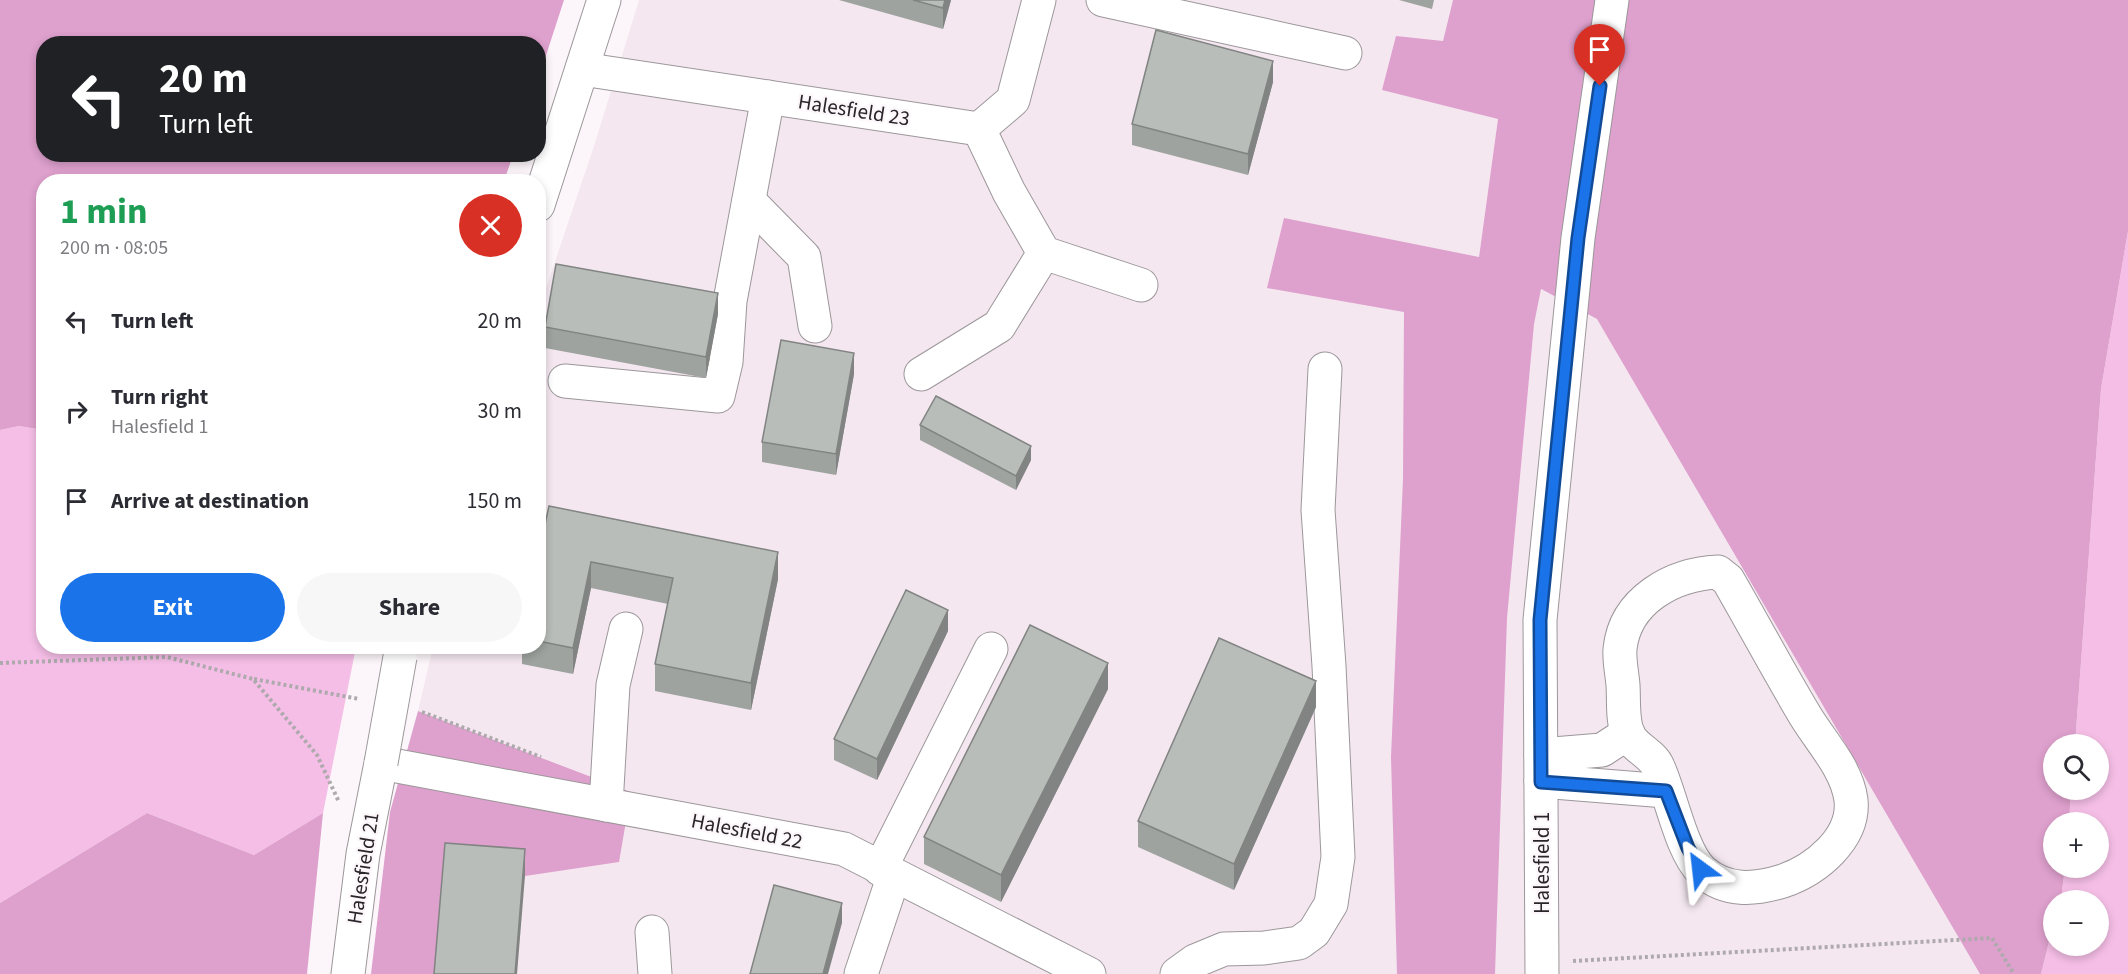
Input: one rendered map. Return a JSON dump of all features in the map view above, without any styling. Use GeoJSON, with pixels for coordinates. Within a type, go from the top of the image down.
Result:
{"type":"FeatureCollection","features":[{"type":"Feature","properties":{"kind":"street"},"geometry":{"type":"LineString","coordinates":[[546,180],[604,0]]}},
{"type":"Feature","properties":{"kind":"street"},"geometry":{"type":"LineString","coordinates":[[1039,0],[1013,100],[979,129],[1009,192],[1044,253],[1141,285]]}},
{"type":"Feature","properties":{"kind":"street"},"geometry":{"type":"LineString","coordinates":[[1103,0],[1345,53]]}},
{"type":"Feature","properties":{"kind":"street","name":"Halesfield 1"},"geometry":{"type":"LineString","coordinates":[[1542,968],[1541,609],[1578,238],[1612,0]]}},
{"type":"Feature","properties":{"kind":"street","name":"Halesfield 23"},"geometry":{"type":"LineString","coordinates":[[582,69],[979,129]]}},
{"type":"Feature","properties":{"kind":"street"},"geometry":{"type":"LineString","coordinates":[[565,381],[718,396],[726,362],[730,301],[768,97]]}},
{"type":"Feature","properties":{"kind":"street"},"geometry":{"type":"LineString","coordinates":[[749,201],[804,257],[815,326]]}},
{"type":"Feature","properties":{"kind":"street"},"geometry":{"type":"LineString","coordinates":[[921,374],[999,326],[1044,253]]}},
{"type":"Feature","properties":{"kind":"street"},"geometry":{"type":"LineString","coordinates":[[1177,974],[1195,961],[1224,949],[1264,948],[1299,943],[1314,932],[1331,904],[1338,857],[1329,666],[1318,510],[1325,369]]}},
{"type":"Feature","properties":{"kind":"street"},"geometry":{"type":"LineString","coordinates":[[1722,574],[1728,579],[1806,716],[1841,770],[1851,801],[1848,824],[1828,854],[1804,872],[1768,885],[1741,888],[1725,885],[1711,877],[1695,862],[1666,791],[1657,764],[1628,733],[1620,650],[1627,622],[1643,600],[1665,586],[1696,575],[1722,574]]}},
{"type":"Feature","properties":{"kind":"street"},"geometry":{"type":"LineString","coordinates":[[606,805],[613,685],[626,628]]}},
{"type":"Feature","properties":{"kind":"street"},"geometry":{"type":"LineString","coordinates":[[861,974],[887,872],[991,649]]}},
{"type":"Feature","properties":{"kind":"street","name":"Halesfield 21"},"geometry":{"type":"LineString","coordinates":[[348,974],[363,854],[401,654]]}},
{"type":"Feature","properties":{"kind":"street"},"geometry":{"type":"LineString","coordinates":[[1541,768],[1602,750],[1628,733]]}},
{"type":"Feature","properties":{"kind":"street","name":"Halesfield 22"},"geometry":{"type":"LineString","coordinates":[[381,763],[844,849],[1089,974]]}},
{"type":"Feature","properties":{"kind":"street"},"geometry":{"type":"LineString","coordinates":[[1541,768],[1666,791]]}},
{"type":"Feature","properties":{"kind":"street"},"geometry":{"type":"LineString","coordinates":[[652,932],[655,974]]}},
{"type":"Feature","properties":{"kind":"path"},"geometry":{"type":"LineString","coordinates":[[0,663],[167,657],[254,679],[359,699]]}},
{"type":"Feature","properties":{"kind":"path"},"geometry":{"type":"LineString","coordinates":[[254,679],[317,755],[340,805]]}},
{"type":"Feature","properties":{"kind":"path"},"geometry":{"type":"LineString","coordinates":[[418,711],[552,761]]}},
{"type":"Feature","properties":{"kind":"path"},"geometry":{"type":"LineString","coordinates":[[1542,968],[1992,938],[2014,974]]}},
{"type":"Feature","properties":{"kind":"shaded area"},"geometry":{"type":"Polygon","coordinates":[[[0,0],[564,0],[546,55],[546,36],[36,36],[36,162],[511,162],[506,174],[36,174],[36,429],[19,426],[0,430],[0,0]]]}},
{"type":"Feature","properties":{"kind":"shaded area"},"geometry":{"type":"Polygon","coordinates":[[[639,0],[1453,0],[1443,41],[1382,89],[1498,119],[1479,257],[1597,319],[1657,416],[1980,974],[436,974],[445,870],[631,792],[418,711],[431,654],[546,654],[546,288],[594,146],[639,0]]]}},
{"type":"Feature","properties":{"kind":"shaded area"},"geometry":{"type":"Polygon","coordinates":[[[1453,0],[2128,0],[2128,231],[2101,389],[2076,734],[2043,734],[2043,800],[2070,800],[2070,812],[2043,812],[2043,878],[2064,878],[2062,890],[2043,890],[2043,956],[2046,956],[2041,974],[1980,974],[1597,319],[1541,289],[1534,324],[1507,618],[1495,974],[1397,974],[1391,757],[1403,479],[1404,312],[1267,288],[1284,218],[1479,257],[1498,119],[1382,90],[1396,36],[1443,41],[1453,0]]]}},
{"type":"Feature","properties":{"kind":"shaded area"},"geometry":{"type":"Polygon","coordinates":[[[2128,231],[2128,974],[2041,974],[2046,956],[2109,956],[2109,890],[2062,890],[2064,878],[2109,878],[2109,812],[2070,812],[2070,800],[2109,800],[2109,734],[2076,734],[2101,389],[2128,231]]]}},
{"type":"Feature","properties":{"kind":"shaded area"},"geometry":{"type":"Polygon","coordinates":[[[19,426],[36,429],[36,654],[355,654],[323,813],[254,855],[147,813],[0,903],[0,430],[19,426]]]}},
{"type":"Feature","properties":{"kind":"shaded area"},"geometry":{"type":"Polygon","coordinates":[[[418,711],[631,792],[619,862],[525,876],[445,870],[436,974],[371,974],[390,812],[418,711]]]}},
{"type":"Feature","properties":{"kind":"shaded area"},"geometry":{"type":"Polygon","coordinates":[[[147,813],[254,855],[323,813],[307,974],[0,974],[0,903],[147,813]]]}},
{"type":"Feature","properties":{"kind":"building"},"geometry":{"type":"Polygon","coordinates":[[[913,0],[945,0],[943,8],[913,0]]]}},
{"type":"Feature","properties":{"kind":"building"},"geometry":{"type":"Polygon","coordinates":[[[1156,30],[1273,61],[1248,154],[1132,124],[1156,30]]]}},
{"type":"Feature","properties":{"kind":"building"},"geometry":{"type":"Polygon","coordinates":[[[556,264],[718,293],[706,357],[546,327],[556,264]]]}},
{"type":"Feature","properties":{"kind":"building"},"geometry":{"type":"Polygon","coordinates":[[[781,340],[854,353],[836,454],[762,442],[781,340]]]}},
{"type":"Feature","properties":{"kind":"building"},"geometry":{"type":"Polygon","coordinates":[[[936,396],[1031,446],[1016,476],[920,425],[936,396]]]}},
{"type":"Feature","properties":{"kind":"building"},"geometry":{"type":"Polygon","coordinates":[[[549,506],[778,552],[751,683],[655,664],[673,578],[591,562],[573,648],[546,643],[546,520],[549,506]]]}},
{"type":"Feature","properties":{"kind":"building"},"geometry":{"type":"Polygon","coordinates":[[[906,590],[948,610],[877,759],[834,739],[906,590]]]}},
{"type":"Feature","properties":{"kind":"building"},"geometry":{"type":"Polygon","coordinates":[[[1030,625],[1108,663],[1001,875],[924,837],[1030,625]]]}},
{"type":"Feature","properties":{"kind":"building"},"geometry":{"type":"Polygon","coordinates":[[[1219,638],[1316,681],[1234,864],[1138,821],[1219,638]]]}},
{"type":"Feature","properties":{"kind":"building"},"geometry":{"type":"Polygon","coordinates":[[[445,843],[525,849],[515,974],[434,974],[445,843]]]}},
{"type":"Feature","properties":{"kind":"building"},"geometry":{"type":"Polygon","coordinates":[[[774,885],[842,903],[823,974],[750,974],[774,885]]]}},
{"type":"Feature","properties":{"kind":"route"},"geometry":{"type":"LineString","coordinates":[[1600,86],[1578,238],[1540,620],[1541,782],[1666,791],[1688,848],[1700,869]]}}]}
